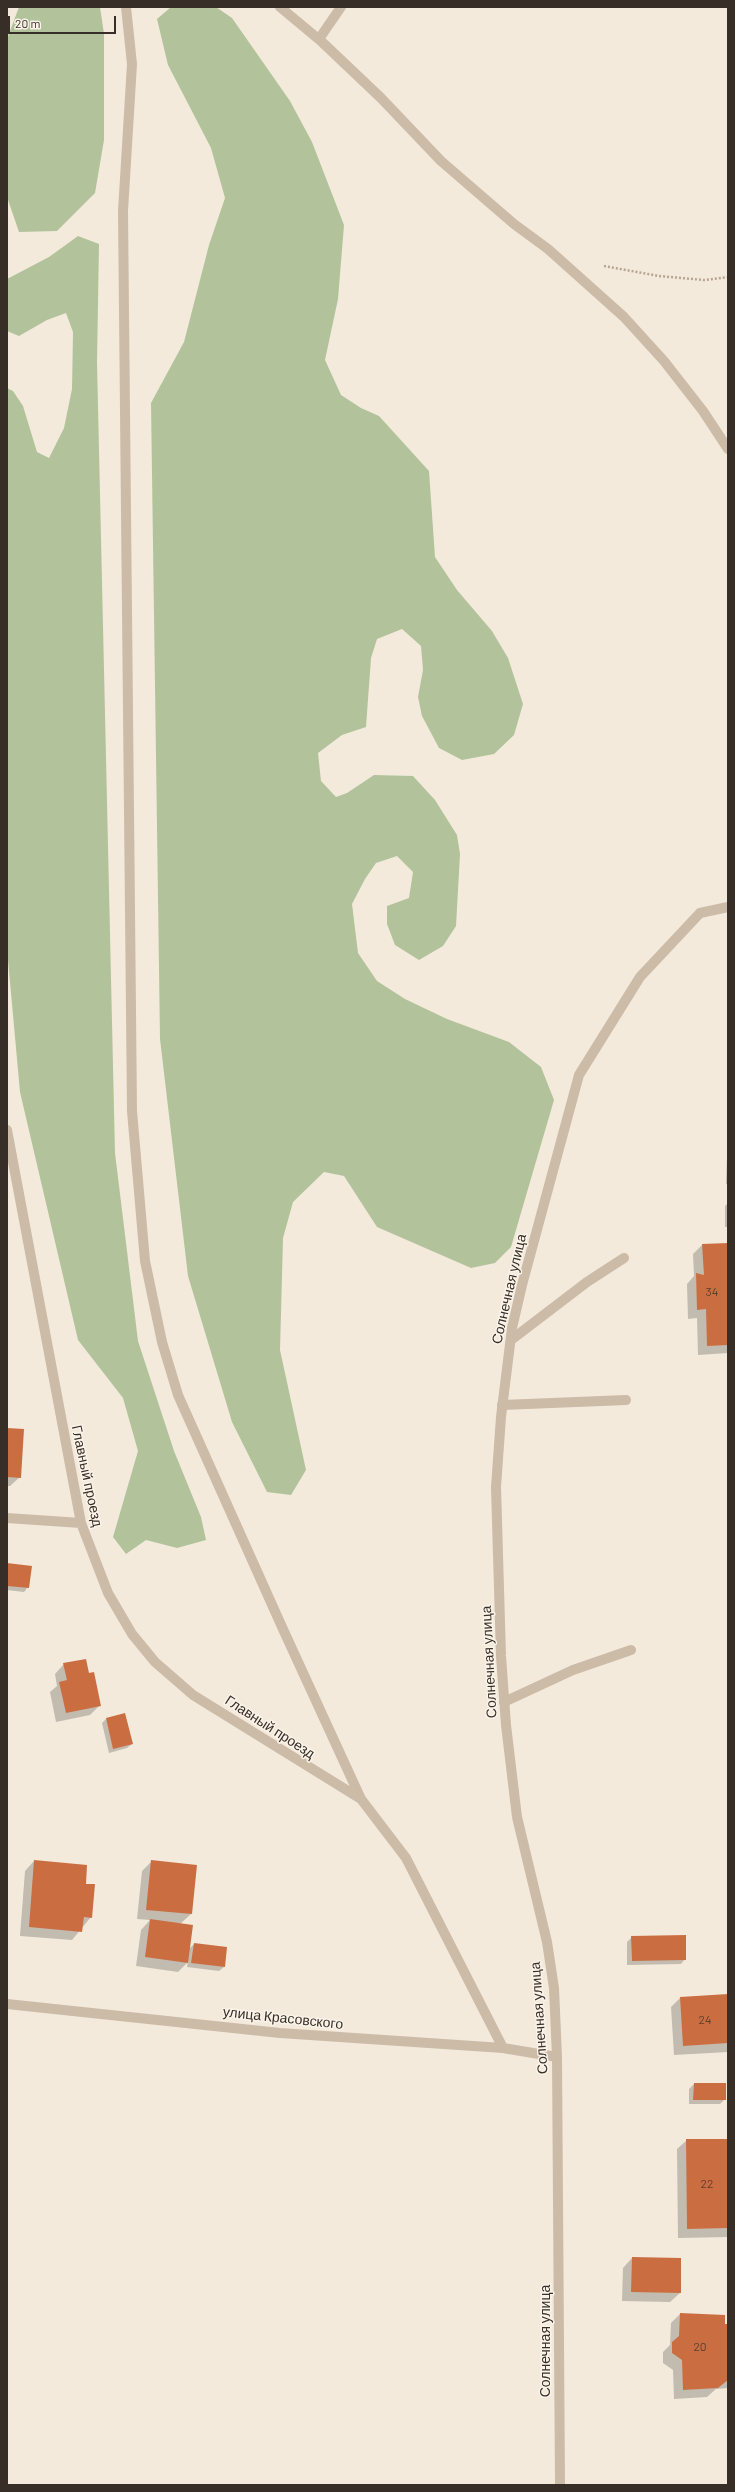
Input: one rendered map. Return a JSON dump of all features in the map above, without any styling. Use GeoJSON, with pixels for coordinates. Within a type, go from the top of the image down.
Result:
{"type":"FeatureCollection","features":[{"type":"Feature","properties":{"kind":"street"},"geometry":{"type":"LineString","coordinates":[[126,7],[132,64],[123,210],[132,1111],[145,1261],[162,1342],[178,1395],[361,1799],[406,1858],[503,2048]]}},
{"type":"Feature","properties":{"kind":"street"},"geometry":{"type":"LineString","coordinates":[[280,7],[319,39],[381,98],[441,161],[514,224],[559,259],[624,318],[664,361],[703,411],[728,449]]}},
{"type":"Feature","properties":{"kind":"street"},"geometry":{"type":"LineString","coordinates":[[319,39],[341,7]]}},
{"type":"Feature","properties":{"kind":"street","name":"Солнечная улица"},"geometry":{"type":"LineString","coordinates":[[560,2485],[557,2057],[554,1988],[547,1942],[517,1817],[504,1702],[496,1486],[502,1405],[510,1340],[522,1285],[580,1075],[640,977],[700,913],[728,907]]}},
{"type":"Feature","properties":{"kind":"street","name":"Главный проезд"},"geometry":{"type":"LineString","coordinates":[[7,1130],[80,1523],[108,1593],[132,1634],[155,1662],[193,1694],[361,1799]]}},
{"type":"Feature","properties":{"kind":"street"},"geometry":{"type":"LineString","coordinates":[[510,1340],[587,1282],[624,1258]]}},
{"type":"Feature","properties":{"kind":"street"},"geometry":{"type":"LineString","coordinates":[[502,1405],[626,1400]]}},
{"type":"Feature","properties":{"kind":"street"},"geometry":{"type":"LineString","coordinates":[[7,1518],[80,1523]]}},
{"type":"Feature","properties":{"kind":"street"},"geometry":{"type":"LineString","coordinates":[[504,1702],[573,1670],[631,1650]]}},
{"type":"Feature","properties":{"kind":"street","name":"улица Красовского"},"geometry":{"type":"LineString","coordinates":[[7,2004],[280,2033],[503,2048],[557,2057]]}},
{"type":"Feature","properties":{"kind":"path"},"geometry":{"type":"LineString","coordinates":[[559,259],[659,276],[704,280],[728,277]]}},
{"type":"Feature","properties":{"kind":"green space"},"geometry":{"type":"Polygon","coordinates":[[[19,7],[100,7],[104,34],[104,140],[95,193],[57,231],[19,232],[7,197],[7,39],[19,7]]]}},
{"type":"Feature","properties":{"kind":"green space"},"geometry":{"type":"Polygon","coordinates":[[[171,7],[216,7],[232,18],[290,101],[312,142],[344,225],[338,299],[325,360],[341,395],[361,408],[379,416],[429,471],[435,557],[457,590],[492,631],[508,658],[523,704],[514,735],[494,754],[462,760],[439,748],[422,716],[418,697],[423,670],[421,646],[402,629],[377,639],[371,658],[366,727],[342,735],[318,753],[321,781],[336,797],[347,793],[374,775],[413,776],[435,800],[457,835],[460,854],[456,926],[443,946],[419,960],[395,945],[387,924],[387,906],[409,898],[413,872],[397,856],[376,863],[365,879],[352,904],[358,953],[377,981],[405,999],[447,1019],[509,1042],[541,1067],[554,1100],[511,1247],[495,1263],[471,1268],[377,1227],[344,1176],[324,1172],[293,1202],[283,1238],[280,1350],[306,1470],[291,1495],[267,1492],[232,1422],[188,1276],[160,1039],[151,403],[184,342],[209,245],[225,198],[211,148],[168,65],[157,19],[171,7]]]}},
{"type":"Feature","properties":{"kind":"green space"},"geometry":{"type":"Polygon","coordinates":[[[78,236],[99,244],[97,362],[115,1153],[138,1341],[174,1451],[201,1517],[206,1540],[177,1548],[146,1540],[126,1554],[113,1537],[138,1451],[123,1398],[78,1340],[20,1092],[7,949],[7,388],[13,391],[23,406],[37,452],[49,458],[64,428],[72,389],[73,332],[66,313],[47,320],[19,336],[7,331],[7,279],[49,257],[78,236]]]}},
{"type":"Feature","properties":{"kind":"building"},"geometry":{"type":"Polygon","coordinates":[[[728,1243],[728,1345],[707,1346],[706,1309],[697,1310],[696,1273],[704,1275],[702,1244],[728,1243]]]}},
{"type":"Feature","properties":{"kind":"building"},"geometry":{"type":"Polygon","coordinates":[[[7,1428],[24,1429],[21,1478],[7,1477],[7,1428]]]}},
{"type":"Feature","properties":{"kind":"building"},"geometry":{"type":"Polygon","coordinates":[[[7,1563],[32,1566],[29,1588],[7,1586],[7,1563]]]}},
{"type":"Feature","properties":{"kind":"building"},"geometry":{"type":"Polygon","coordinates":[[[86,1659],[89,1673],[94,1672],[101,1706],[66,1713],[59,1682],[67,1680],[63,1663],[86,1659]]]}},
{"type":"Feature","properties":{"kind":"building"},"geometry":{"type":"Polygon","coordinates":[[[125,1713],[133,1744],[113,1749],[106,1718],[125,1713]]]}},
{"type":"Feature","properties":{"kind":"building"},"geometry":{"type":"Polygon","coordinates":[[[34,1860],[87,1865],[86,1884],[95,1884],[92,1918],[84,1917],[82,1932],[29,1927],[34,1860]]]}},
{"type":"Feature","properties":{"kind":"building"},"geometry":{"type":"Polygon","coordinates":[[[151,1860],[197,1865],[192,1914],[146,1910],[151,1860]]]}},
{"type":"Feature","properties":{"kind":"building"},"geometry":{"type":"Polygon","coordinates":[[[150,1919],[193,1925],[188,1963],[145,1957],[150,1919]]]}},
{"type":"Feature","properties":{"kind":"building"},"geometry":{"type":"Polygon","coordinates":[[[686,1935],[686,1960],[632,1961],[631,1936],[686,1935]]]}},
{"type":"Feature","properties":{"kind":"building"},"geometry":{"type":"Polygon","coordinates":[[[194,1943],[227,1947],[225,1967],[191,1963],[194,1943]]]}},
{"type":"Feature","properties":{"kind":"building"},"geometry":{"type":"Polygon","coordinates":[[[728,1994],[728,2043],[683,2046],[680,1997],[728,1994]]]}},
{"type":"Feature","properties":{"kind":"building"},"geometry":{"type":"Polygon","coordinates":[[[694,2083],[726,2083],[726,2100],[693,2100],[694,2083]]]}},
{"type":"Feature","properties":{"kind":"building"},"geometry":{"type":"Polygon","coordinates":[[[686,2139],[728,2139],[728,2228],[687,2229],[686,2139]]]}},
{"type":"Feature","properties":{"kind":"building"},"geometry":{"type":"Polygon","coordinates":[[[632,2257],[681,2258],[681,2293],[631,2292],[632,2257]]]}},
{"type":"Feature","properties":{"kind":"building"},"geometry":{"type":"Polygon","coordinates":[[[680,2313],[725,2315],[725,2324],[728,2324],[728,2380],[718,2388],[683,2390],[682,2360],[672,2353],[672,2342],[679,2336],[680,2313]]]}}]}
